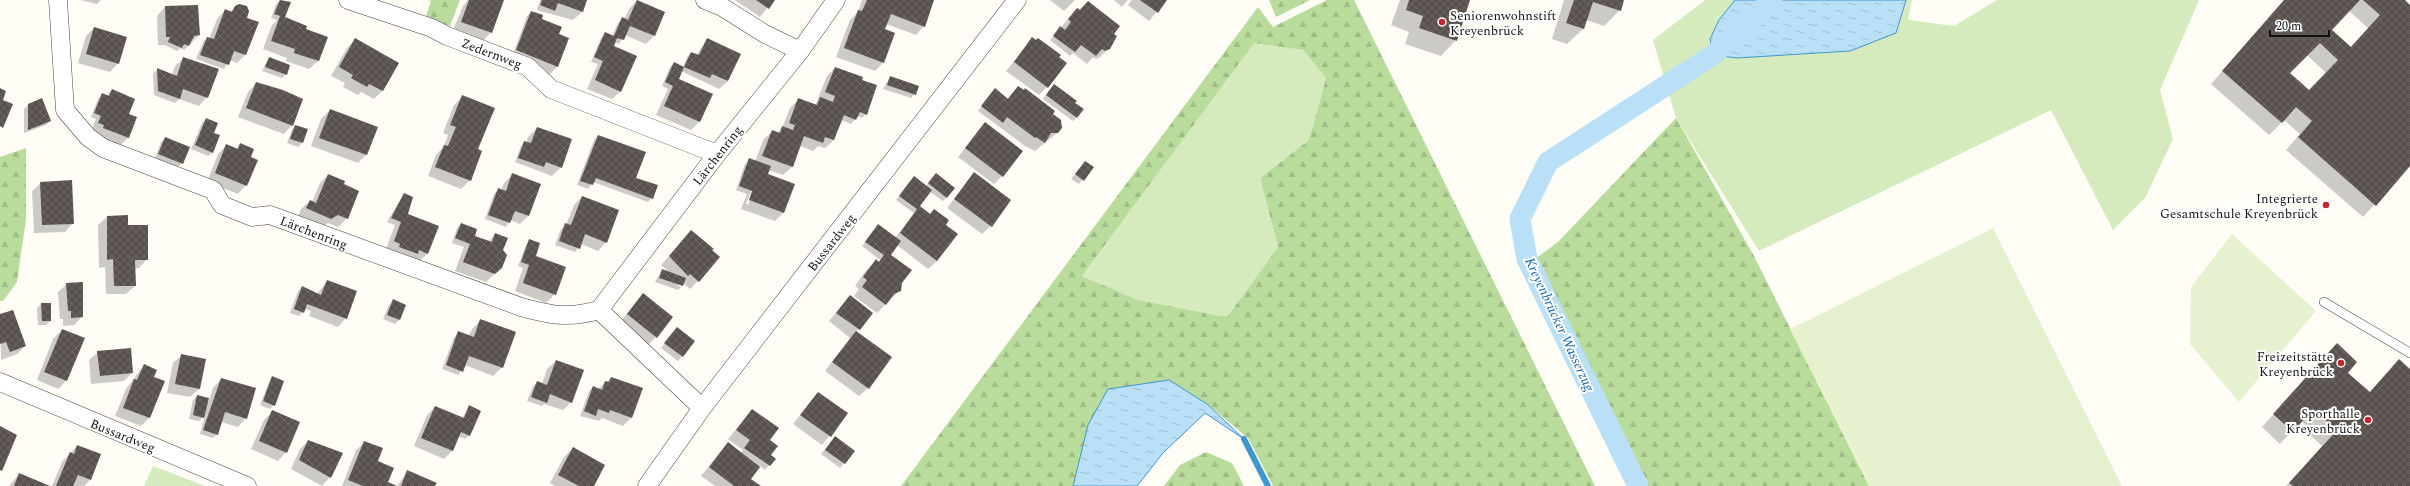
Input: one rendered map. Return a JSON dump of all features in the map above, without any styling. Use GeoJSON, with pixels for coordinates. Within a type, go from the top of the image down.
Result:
{"type":"FeatureCollection","features":[{"type":"Feature","properties":{"kind":"street","name":"Lärchenring"},"geometry":{"type":"LineString","coordinates":[[58,0],[65,110],[88,137],[102,148],[213,190],[222,205],[252,217],[270,215],[521,307],[555,316],[580,316],[599,310],[717,154],[800,51],[836,0]]}},
{"type":"Feature","properties":{"kind":"street","name":"Zedernweg"},"geometry":{"type":"LineString","coordinates":[[348,0],[432,28],[447,36],[528,67],[551,89],[717,154]]}},
{"type":"Feature","properties":{"kind":"street"},"geometry":{"type":"LineString","coordinates":[[705,0],[722,8],[765,34],[800,51]]}},
{"type":"Feature","properties":{"kind":"street","name":"Bussardweg"},"geometry":{"type":"LineString","coordinates":[[647,486],[702,408],[1017,0]]}},
{"type":"Feature","properties":{"kind":"street"},"geometry":{"type":"LineString","coordinates":[[599,310],[702,408]]}},
{"type":"Feature","properties":{"kind":"street","name":"Bussardweg"},"geometry":{"type":"LineString","coordinates":[[0,382],[247,486]]}},
{"type":"Feature","properties":{"kind":"lane"},"geometry":{"type":"LineString","coordinates":[[2324,302],[2410,353]]}},
{"type":"Feature","properties":{"kind":"green space"},"geometry":{"type":"Polygon","coordinates":[[[428,0],[460,0],[450,26],[426,16],[431,1],[428,0]]]}},
{"type":"Feature","properties":{"kind":"green space"},"geometry":{"type":"Polygon","coordinates":[[[1269,0],[1310,0],[1276,17],[1269,0]]]}},
{"type":"Feature","properties":{"kind":"green space"},"geometry":{"type":"Polygon","coordinates":[[[1327,0],[1354,0],[1595,486],[1273,486],[1248,438],[1207,404],[1168,380],[1078,465],[1073,486],[901,486],[1258,7],[1273,27],[1327,0]],[[1254,43],[1082,276],[1138,300],[1227,317],[1278,247],[1260,178],[1309,140],[1326,78],[1303,50],[1254,43]]]}},
{"type":"Feature","properties":{"kind":"green space"},"geometry":{"type":"Polygon","coordinates":[[[1705,0],[1912,0],[1908,20],[1954,26],[1997,0],[2199,0],[2160,90],[2173,139],[2145,198],[2113,230],[2051,110],[1759,251],[1676,118],[1653,40],[1705,0]]]}},
{"type":"Feature","properties":{"kind":"green space"},"geometry":{"type":"Polygon","coordinates":[[[1254,42],[1303,50],[1326,78],[1309,140],[1260,178],[1278,247],[1227,317],[1138,300],[1082,276],[1254,42]]]}},
{"type":"Feature","properties":{"kind":"green space"},"geometry":{"type":"Polygon","coordinates":[[[1676,118],[1754,256],[1869,486],[1647,486],[1535,259],[1558,242],[1676,118]]]}},
{"type":"Feature","properties":{"kind":"green space"},"geometry":{"type":"Polygon","coordinates":[[[26,148],[26,219],[17,282],[3,301],[0,301],[0,157],[26,148]]]}},
{"type":"Feature","properties":{"kind":"green space"},"geometry":{"type":"Polygon","coordinates":[[[1993,228],[2122,486],[1869,486],[1790,329],[1993,228]]]}},
{"type":"Feature","properties":{"kind":"green space"},"geometry":{"type":"Polygon","coordinates":[[[2232,234],[2316,311],[2239,402],[2190,344],[2191,287],[2232,234]]]}},
{"type":"Feature","properties":{"kind":"green space"},"geometry":{"type":"Polygon","coordinates":[[[1206,452],[1232,463],[1244,486],[1164,486],[1180,465],[1206,452]]]}},
{"type":"Feature","properties":{"kind":"green space"},"geometry":{"type":"Polygon","coordinates":[[[153,466],[205,486],[144,486],[153,466]]]}},
{"type":"Feature","properties":{"kind":"water"},"geometry":{"type":"Polygon","coordinates":[[[1735,0],[1906,0],[1896,33],[1850,51],[1737,58],[1713,55],[1710,39],[1719,20],[1735,0]]]}},
{"type":"Feature","properties":{"kind":"water"},"geometry":{"type":"Polygon","coordinates":[[[1169,380],[1207,404],[1244,439],[1205,413],[1163,453],[1137,486],[1073,486],[1088,425],[1108,389],[1169,380]]]}},
{"type":"Feature","properties":{"kind":"building"},"geometry":{"type":"Polygon","coordinates":[[[280,0],[291,2],[285,17],[307,26],[306,29],[328,37],[319,61],[294,53],[295,49],[271,41],[280,16],[274,14],[280,0]]]}},
{"type":"Feature","properties":{"kind":"building"},"geometry":{"type":"Polygon","coordinates":[[[469,0],[504,0],[492,33],[461,22],[469,0]]]}},
{"type":"Feature","properties":{"kind":"building"},"geometry":{"type":"Polygon","coordinates":[[[542,0],[587,0],[583,12],[558,3],[555,11],[540,5],[542,0]]]}},
{"type":"Feature","properties":{"kind":"building"},"geometry":{"type":"Polygon","coordinates":[[[637,0],[665,12],[655,36],[630,26],[624,40],[617,38],[614,46],[637,56],[621,92],[595,80],[603,61],[594,57],[605,32],[614,36],[622,17],[628,20],[637,0]]]}},
{"type":"Feature","properties":{"kind":"building"},"geometry":{"type":"Polygon","coordinates":[[[756,0],[775,0],[769,9],[756,0]]]}},
{"type":"Feature","properties":{"kind":"building"},"geometry":{"type":"Polygon","coordinates":[[[867,0],[934,0],[925,27],[891,14],[885,29],[895,33],[884,63],[844,48],[858,10],[862,11],[867,0]]]}},
{"type":"Feature","properties":{"kind":"building"},"geometry":{"type":"Polygon","coordinates":[[[1140,0],[1167,0],[1158,13],[1140,0]]]}},
{"type":"Feature","properties":{"kind":"building","name":"Seniorenwohnstift Kreyenbrück"},"geometry":{"type":"Polygon","coordinates":[[[1409,0],[1470,0],[1457,41],[1419,28],[1423,16],[1406,10],[1409,0]]]}},
{"type":"Feature","properties":{"kind":"building","name":"Seniorenwohnstift Kreyenbrück"},"geometry":{"type":"Polygon","coordinates":[[[1574,0],[1624,0],[1621,11],[1593,2],[1584,29],[1566,23],[1574,0]]]}},
{"type":"Feature","properties":{"kind":"building"},"geometry":{"type":"Polygon","coordinates":[[[2284,0],[2360,0],[2332,30],[2351,47],[2380,15],[2363,0],[2405,0],[2410,5],[2410,166],[2376,206],[2298,137],[2312,121],[2296,107],[2282,123],[2222,71],[2284,0]],[[2320,43],[2290,73],[2309,90],[2338,60],[2320,43]]]}},
{"type":"Feature","properties":{"kind":"building"},"geometry":{"type":"Polygon","coordinates":[[[1088,1],[1120,26],[1114,34],[1117,36],[1110,49],[1105,51],[1102,49],[1096,56],[1081,45],[1075,52],[1053,36],[1060,26],[1065,30],[1071,22],[1068,19],[1077,8],[1080,10],[1088,1]]]}},
{"type":"Feature","properties":{"kind":"building"},"geometry":{"type":"Polygon","coordinates":[[[239,4],[247,6],[249,11],[247,18],[259,22],[246,55],[234,51],[229,65],[200,55],[207,37],[214,39],[225,9],[232,12],[235,6],[239,4]]]}},
{"type":"Feature","properties":{"kind":"building"},"geometry":{"type":"Polygon","coordinates":[[[198,5],[200,35],[194,36],[189,46],[184,44],[182,48],[168,42],[170,37],[166,37],[165,6],[198,5]]]}},
{"type":"Feature","properties":{"kind":"building"},"geometry":{"type":"Polygon","coordinates":[[[531,11],[543,15],[542,19],[562,27],[559,34],[569,38],[558,67],[516,50],[531,11]]]}},
{"type":"Feature","properties":{"kind":"building"},"geometry":{"type":"Polygon","coordinates":[[[94,27],[127,37],[119,64],[86,54],[94,27]]]}},
{"type":"Feature","properties":{"kind":"building"},"geometry":{"type":"Polygon","coordinates":[[[1032,37],[1036,40],[1038,38],[1061,55],[1059,57],[1067,63],[1048,88],[1014,62],[1032,37]]]}},
{"type":"Feature","properties":{"kind":"building"},"geometry":{"type":"Polygon","coordinates":[[[355,38],[399,63],[383,91],[369,84],[367,87],[351,78],[353,75],[339,67],[355,38]]]}},
{"type":"Feature","properties":{"kind":"building"},"geometry":{"type":"Polygon","coordinates":[[[707,38],[741,54],[728,81],[712,74],[710,78],[684,67],[691,52],[699,55],[707,38]]]}},
{"type":"Feature","properties":{"kind":"building"},"geometry":{"type":"Polygon","coordinates":[[[183,57],[219,69],[208,98],[183,89],[180,99],[158,91],[157,68],[177,76],[183,57]]]}},
{"type":"Feature","properties":{"kind":"building"},"geometry":{"type":"Polygon","coordinates":[[[269,57],[290,65],[287,75],[265,67],[269,57]]]}},
{"type":"Feature","properties":{"kind":"building"},"geometry":{"type":"Polygon","coordinates":[[[674,62],[684,67],[679,79],[713,94],[700,122],[664,106],[673,86],[665,82],[674,62]]]}},
{"type":"Feature","properties":{"kind":"building"},"geometry":{"type":"Polygon","coordinates":[[[835,67],[863,77],[862,80],[877,85],[867,115],[860,112],[856,120],[844,115],[834,140],[825,137],[823,143],[804,136],[793,167],[762,156],[772,130],[780,133],[782,126],[793,130],[795,125],[789,123],[798,98],[817,105],[820,97],[833,102],[835,96],[825,92],[835,67]]]}},
{"type":"Feature","properties":{"kind":"building"},"geometry":{"type":"Polygon","coordinates":[[[890,76],[919,86],[916,95],[887,85],[890,76]]]}},
{"type":"Feature","properties":{"kind":"building"},"geometry":{"type":"Polygon","coordinates":[[[256,82],[283,90],[303,99],[293,126],[246,108],[256,82]]]}},
{"type":"Feature","properties":{"kind":"building"},"geometry":{"type":"Polygon","coordinates":[[[1054,84],[1077,101],[1075,103],[1084,109],[1077,118],[1046,95],[1054,84]]]}},
{"type":"Feature","properties":{"kind":"building"},"geometry":{"type":"Polygon","coordinates":[[[1018,86],[1024,90],[1025,88],[1055,111],[1053,114],[1061,120],[1062,128],[1058,133],[1051,133],[1045,143],[1036,137],[1035,138],[1007,117],[1003,123],[981,106],[995,88],[1008,99],[1018,86]]]}},
{"type":"Feature","properties":{"kind":"building"},"geometry":{"type":"Polygon","coordinates":[[[0,88],[6,91],[3,100],[13,104],[3,128],[0,126],[0,88]]]}},
{"type":"Feature","properties":{"kind":"building"},"geometry":{"type":"Polygon","coordinates":[[[112,89],[135,99],[129,114],[137,117],[129,138],[103,128],[104,125],[98,123],[101,116],[94,113],[102,93],[109,96],[112,89]]]}},
{"type":"Feature","properties":{"kind":"building"},"geometry":{"type":"Polygon","coordinates":[[[462,95],[495,108],[478,149],[482,151],[471,181],[435,167],[444,145],[448,146],[456,127],[450,125],[462,95]]]}},
{"type":"Feature","properties":{"kind":"building"},"geometry":{"type":"Polygon","coordinates":[[[42,98],[51,121],[28,130],[28,104],[42,98]]]}},
{"type":"Feature","properties":{"kind":"building"},"geometry":{"type":"Polygon","coordinates":[[[330,109],[378,127],[367,155],[319,138],[330,109]]]}},
{"type":"Feature","properties":{"kind":"building"},"geometry":{"type":"Polygon","coordinates":[[[206,118],[218,123],[214,133],[220,135],[213,153],[195,145],[206,118]]]}},
{"type":"Feature","properties":{"kind":"building"},"geometry":{"type":"Polygon","coordinates":[[[985,122],[1023,151],[1003,177],[965,148],[985,122]]]}},
{"type":"Feature","properties":{"kind":"building"},"geometry":{"type":"Polygon","coordinates":[[[295,125],[308,129],[303,143],[290,139],[295,125]]]}},
{"type":"Feature","properties":{"kind":"building"},"geometry":{"type":"Polygon","coordinates":[[[537,127],[572,139],[562,168],[546,162],[544,167],[518,158],[524,141],[531,143],[537,127]]]}},
{"type":"Feature","properties":{"kind":"building"},"geometry":{"type":"Polygon","coordinates":[[[598,135],[646,152],[636,178],[658,185],[653,199],[596,178],[593,185],[580,181],[598,135]]]}},
{"type":"Feature","properties":{"kind":"building"},"geometry":{"type":"Polygon","coordinates":[[[165,137],[190,147],[183,164],[158,154],[165,137]]]}},
{"type":"Feature","properties":{"kind":"building"},"geometry":{"type":"Polygon","coordinates":[[[240,143],[254,149],[251,157],[258,160],[247,186],[215,173],[226,144],[238,149],[240,143]]]}},
{"type":"Feature","properties":{"kind":"building"},"geometry":{"type":"Polygon","coordinates":[[[749,158],[771,166],[768,174],[795,184],[784,213],[749,200],[752,191],[739,186],[749,158]]]}},
{"type":"Feature","properties":{"kind":"building"},"geometry":{"type":"Polygon","coordinates":[[[1085,161],[1094,167],[1084,181],[1075,174],[1085,161]]]}},
{"type":"Feature","properties":{"kind":"building"},"geometry":{"type":"Polygon","coordinates":[[[974,172],[1011,200],[992,227],[954,199],[974,172]]]}},
{"type":"Feature","properties":{"kind":"building"},"geometry":{"type":"Polygon","coordinates":[[[512,173],[541,184],[529,216],[515,211],[510,223],[488,215],[498,188],[506,191],[512,173]]]}},
{"type":"Feature","properties":{"kind":"building"},"geometry":{"type":"Polygon","coordinates":[[[936,173],[955,188],[947,198],[928,183],[936,173]]]}},
{"type":"Feature","properties":{"kind":"building"},"geometry":{"type":"Polygon","coordinates":[[[328,174],[345,181],[344,184],[359,191],[348,219],[338,215],[331,219],[306,208],[310,200],[316,203],[328,174]]]}},
{"type":"Feature","properties":{"kind":"building"},"geometry":{"type":"Polygon","coordinates":[[[914,176],[932,190],[920,206],[930,214],[934,209],[949,220],[946,225],[958,234],[937,261],[900,233],[917,209],[899,196],[914,176]]]}},
{"type":"Feature","properties":{"kind":"building"},"geometry":{"type":"Polygon","coordinates":[[[72,180],[74,224],[42,225],[40,182],[72,180]]]}},
{"type":"Feature","properties":{"kind":"building"},"geometry":{"type":"Polygon","coordinates":[[[404,193],[413,197],[408,214],[439,226],[428,254],[419,250],[418,254],[399,247],[400,244],[394,241],[401,222],[391,218],[404,193]]]}},
{"type":"Feature","properties":{"kind":"building"},"geometry":{"type":"Polygon","coordinates":[[[582,196],[619,210],[607,243],[585,234],[580,249],[559,241],[565,223],[571,225],[582,196]]]}},
{"type":"Feature","properties":{"kind":"building"},"geometry":{"type":"Polygon","coordinates":[[[128,215],[128,225],[148,225],[148,260],[135,260],[136,286],[114,286],[113,259],[107,260],[107,216],[128,215]]]}},
{"type":"Feature","properties":{"kind":"building"},"geometry":{"type":"Polygon","coordinates":[[[461,223],[477,229],[475,236],[492,242],[495,233],[508,238],[503,250],[507,255],[502,268],[495,274],[463,262],[470,244],[455,238],[461,223]]]}},
{"type":"Feature","properties":{"kind":"building"},"geometry":{"type":"Polygon","coordinates":[[[878,224],[901,241],[891,255],[912,270],[902,283],[901,291],[894,294],[886,305],[862,287],[867,280],[863,277],[876,259],[879,262],[884,255],[865,242],[878,224]]]}},
{"type":"Feature","properties":{"kind":"building"},"geometry":{"type":"Polygon","coordinates":[[[691,230],[714,249],[712,250],[720,257],[699,282],[690,274],[688,276],[669,256],[691,230]]]}},
{"type":"Feature","properties":{"kind":"building"},"geometry":{"type":"Polygon","coordinates":[[[529,239],[540,243],[536,256],[566,267],[556,295],[523,283],[529,265],[521,262],[529,239]]]}},
{"type":"Feature","properties":{"kind":"building"},"geometry":{"type":"Polygon","coordinates":[[[662,269],[686,278],[683,286],[659,278],[662,269]]]}},
{"type":"Feature","properties":{"kind":"building"},"geometry":{"type":"Polygon","coordinates":[[[327,280],[357,291],[347,319],[307,304],[304,313],[294,309],[302,286],[321,295],[327,280]]]}},
{"type":"Feature","properties":{"kind":"building"},"geometry":{"type":"Polygon","coordinates":[[[83,282],[83,317],[71,318],[71,311],[68,311],[66,283],[83,282]]]}},
{"type":"Feature","properties":{"kind":"building"},"geometry":{"type":"Polygon","coordinates":[[[643,293],[673,317],[657,338],[627,314],[643,293]]]}},
{"type":"Feature","properties":{"kind":"building"},"geometry":{"type":"Polygon","coordinates":[[[850,295],[873,313],[860,330],[836,313],[850,295]]]}},
{"type":"Feature","properties":{"kind":"building"},"geometry":{"type":"Polygon","coordinates":[[[393,299],[406,305],[400,320],[387,315],[393,299]]]}},
{"type":"Feature","properties":{"kind":"building"},"geometry":{"type":"Polygon","coordinates":[[[41,303],[51,303],[51,321],[42,321],[41,303]]]}},
{"type":"Feature","properties":{"kind":"building"},"geometry":{"type":"Polygon","coordinates":[[[13,310],[26,346],[10,352],[6,342],[0,344],[0,314],[13,310]]]}},
{"type":"Feature","properties":{"kind":"building"},"geometry":{"type":"Polygon","coordinates":[[[480,319],[516,332],[503,368],[469,356],[463,372],[446,365],[458,331],[474,337],[480,319]]]}},
{"type":"Feature","properties":{"kind":"building"},"geometry":{"type":"Polygon","coordinates":[[[677,327],[695,341],[683,357],[664,343],[677,327]]]}},
{"type":"Feature","properties":{"kind":"building"},"geometry":{"type":"Polygon","coordinates":[[[62,329],[85,338],[67,381],[44,372],[62,329]]]}},
{"type":"Feature","properties":{"kind":"building"},"geometry":{"type":"Polygon","coordinates":[[[856,331],[892,357],[869,389],[832,362],[856,331]]]}},
{"type":"Feature","properties":{"kind":"building","name":"Sporthalle Kreyenbrück"},"geometry":{"type":"Polygon","coordinates":[[[2337,343],[2357,362],[2348,373],[2370,392],[2399,359],[2410,369],[2410,486],[2293,486],[2289,483],[2337,430],[2313,409],[2293,432],[2273,414],[2337,343]]]}},
{"type":"Feature","properties":{"kind":"building"},"geometry":{"type":"Polygon","coordinates":[[[131,348],[133,373],[100,376],[97,351],[131,348]]]}},
{"type":"Feature","properties":{"kind":"building"},"geometry":{"type":"Polygon","coordinates":[[[181,354],[206,359],[200,389],[175,384],[181,354]]]}},
{"type":"Feature","properties":{"kind":"building"},"geometry":{"type":"Polygon","coordinates":[[[556,360],[584,370],[572,403],[550,394],[547,403],[531,397],[537,381],[547,385],[556,360]]]}},
{"type":"Feature","properties":{"kind":"building"},"geometry":{"type":"Polygon","coordinates":[[[144,364],[157,370],[154,377],[165,381],[150,418],[123,408],[134,379],[137,380],[144,364]]]}},
{"type":"Feature","properties":{"kind":"building"},"geometry":{"type":"Polygon","coordinates":[[[272,376],[284,381],[275,406],[263,401],[272,376]]]}},
{"type":"Feature","properties":{"kind":"building"},"geometry":{"type":"Polygon","coordinates":[[[611,377],[643,388],[632,418],[610,410],[609,413],[598,409],[596,416],[584,411],[593,386],[602,390],[605,381],[609,382],[611,377]]]}},
{"type":"Feature","properties":{"kind":"building"},"geometry":{"type":"Polygon","coordinates":[[[221,378],[256,388],[247,419],[225,412],[218,435],[203,430],[221,378]]]}},
{"type":"Feature","properties":{"kind":"building"},"geometry":{"type":"Polygon","coordinates":[[[818,392],[848,413],[831,437],[800,415],[818,392]]]}},
{"type":"Feature","properties":{"kind":"building"},"geometry":{"type":"Polygon","coordinates":[[[197,395],[209,398],[204,418],[193,415],[197,395]]]}},
{"type":"Feature","properties":{"kind":"building"},"geometry":{"type":"Polygon","coordinates":[[[469,405],[481,411],[470,436],[461,432],[453,451],[421,438],[435,406],[464,418],[469,405]]]}},
{"type":"Feature","properties":{"kind":"building"},"geometry":{"type":"Polygon","coordinates":[[[752,409],[779,428],[770,440],[778,446],[771,455],[776,459],[770,466],[744,448],[750,440],[736,430],[752,409]]]}},
{"type":"Feature","properties":{"kind":"building"},"geometry":{"type":"Polygon","coordinates":[[[272,410],[300,422],[287,453],[259,441],[272,410]]]}},
{"type":"Feature","properties":{"kind":"building"},"geometry":{"type":"Polygon","coordinates":[[[0,426],[17,435],[2,471],[0,470],[0,426]]]}},
{"type":"Feature","properties":{"kind":"building"},"geometry":{"type":"Polygon","coordinates":[[[835,436],[855,451],[845,464],[825,450],[835,436]]]}},
{"type":"Feature","properties":{"kind":"building"},"geometry":{"type":"Polygon","coordinates":[[[308,440],[343,453],[331,478],[299,460],[308,440]]]}},
{"type":"Feature","properties":{"kind":"building"},"geometry":{"type":"Polygon","coordinates":[[[364,441],[383,448],[378,461],[394,468],[388,482],[397,486],[363,486],[348,480],[364,441]]]}},
{"type":"Feature","properties":{"kind":"building"},"geometry":{"type":"Polygon","coordinates":[[[728,442],[760,467],[751,479],[761,486],[734,486],[709,467],[728,442]]]}},
{"type":"Feature","properties":{"kind":"building"},"geometry":{"type":"Polygon","coordinates":[[[77,445],[101,454],[91,480],[78,475],[73,486],[56,486],[70,452],[74,454],[77,445]]]}},
{"type":"Feature","properties":{"kind":"building"},"geometry":{"type":"Polygon","coordinates":[[[573,447],[605,465],[594,486],[579,486],[558,475],[573,447]]]}},
{"type":"Feature","properties":{"kind":"building"},"geometry":{"type":"Polygon","coordinates":[[[407,470],[437,483],[435,486],[401,486],[407,470]]]}},
{"type":"Feature","properties":{"kind":"building"},"geometry":{"type":"Polygon","coordinates":[[[19,473],[50,486],[14,486],[19,473]]]}},
{"type":"Feature","properties":{"kind":"waterway","name":"Kreyenbrücker Wasserzug"},"geometry":{"type":"LineString","coordinates":[[1638,486],[1527,259],[1520,219],[1548,162],[1713,55],[1772,0]]}},
{"type":"Feature","properties":{"kind":"waterway"},"geometry":{"type":"LineString","coordinates":[[1244,439],[1268,486]]}},
{"type":"Feature","properties":{"kind":"place","name":"Seniorenwohnstift Kreyenbrück"},"geometry":{"type":"Point","coordinates":[1442,22]}},
{"type":"Feature","properties":{"kind":"place","name":"Integrierte Gesamtschule Kreyenbrück"},"geometry":{"type":"Point","coordinates":[2326,205]}},
{"type":"Feature","properties":{"kind":"place","name":"Freizeitstätte Kreyenbrück"},"geometry":{"type":"Point","coordinates":[2341,363]}},
{"type":"Feature","properties":{"kind":"place","name":"Sporthalle Kreyenbrück"},"geometry":{"type":"Point","coordinates":[2368,420]}}]}
